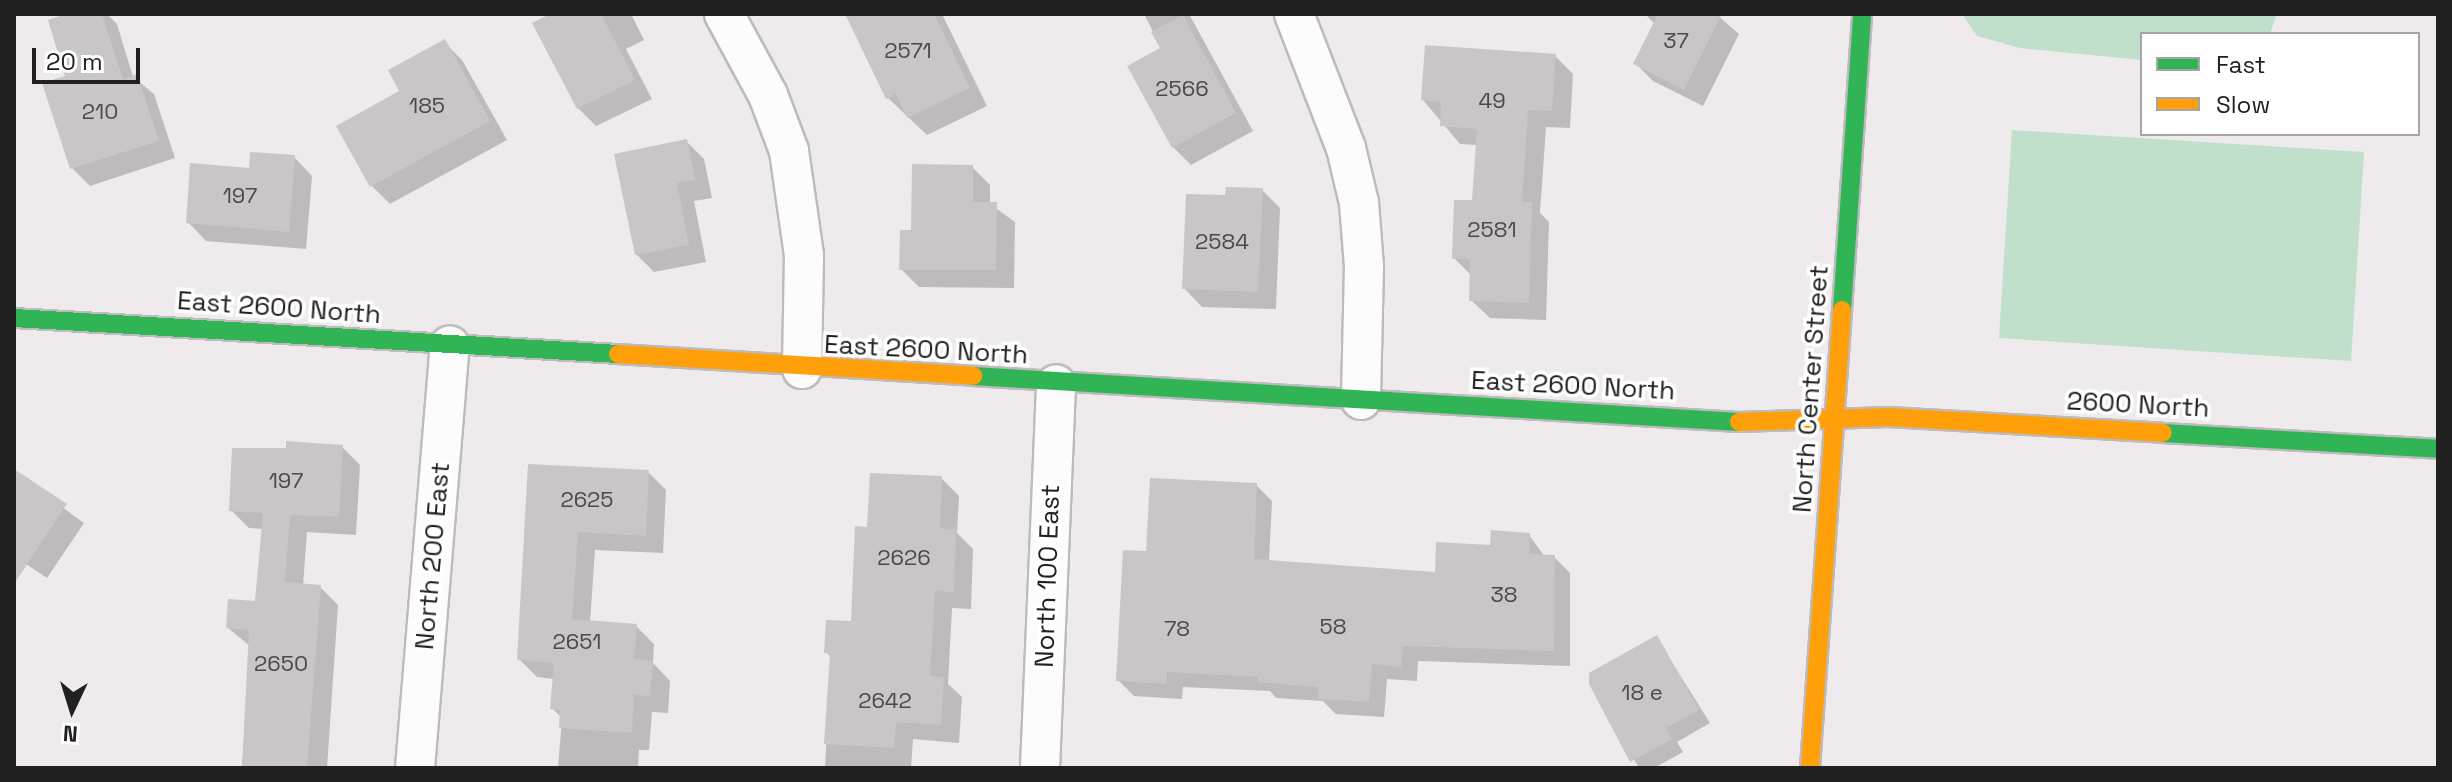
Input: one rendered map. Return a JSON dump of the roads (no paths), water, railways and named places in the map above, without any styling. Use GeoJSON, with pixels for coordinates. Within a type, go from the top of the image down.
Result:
{"type":"FeatureCollection","features":[{"type":"Feature","properties":{"kind":"street"},"geometry":{"type":"LineString","coordinates":[[724,14],[768,95],[789,151],[804,255],[802,369]]}},
{"type":"Feature","properties":{"kind":"street","name":"North Center Street"},"geometry":{"type":"LineString","coordinates":[[1810,768],[1862,14]]}},
{"type":"Feature","properties":{"kind":"street"},"geometry":{"type":"LineString","coordinates":[[1298,15],[1346,148],[1359,203],[1364,266],[1361,400]]}},
{"type":"Feature","properties":{"kind":"street","name":"East 2600 North"},"geometry":{"type":"LineString","coordinates":[[14,318],[802,369],[1774,424],[1835,419]]}},
{"type":"Feature","properties":{"kind":"street","name":"North 200 East"},"geometry":{"type":"LineString","coordinates":[[415,768],[450,345]]}},
{"type":"Feature","properties":{"kind":"street","name":"North 100 East"},"geometry":{"type":"LineString","coordinates":[[1040,768],[1056,384]]}},
{"type":"Feature","properties":{"kind":"street","name":"2600 North"},"geometry":{"type":"LineString","coordinates":[[1835,419],[1889,417],[2438,449]]}}]}
